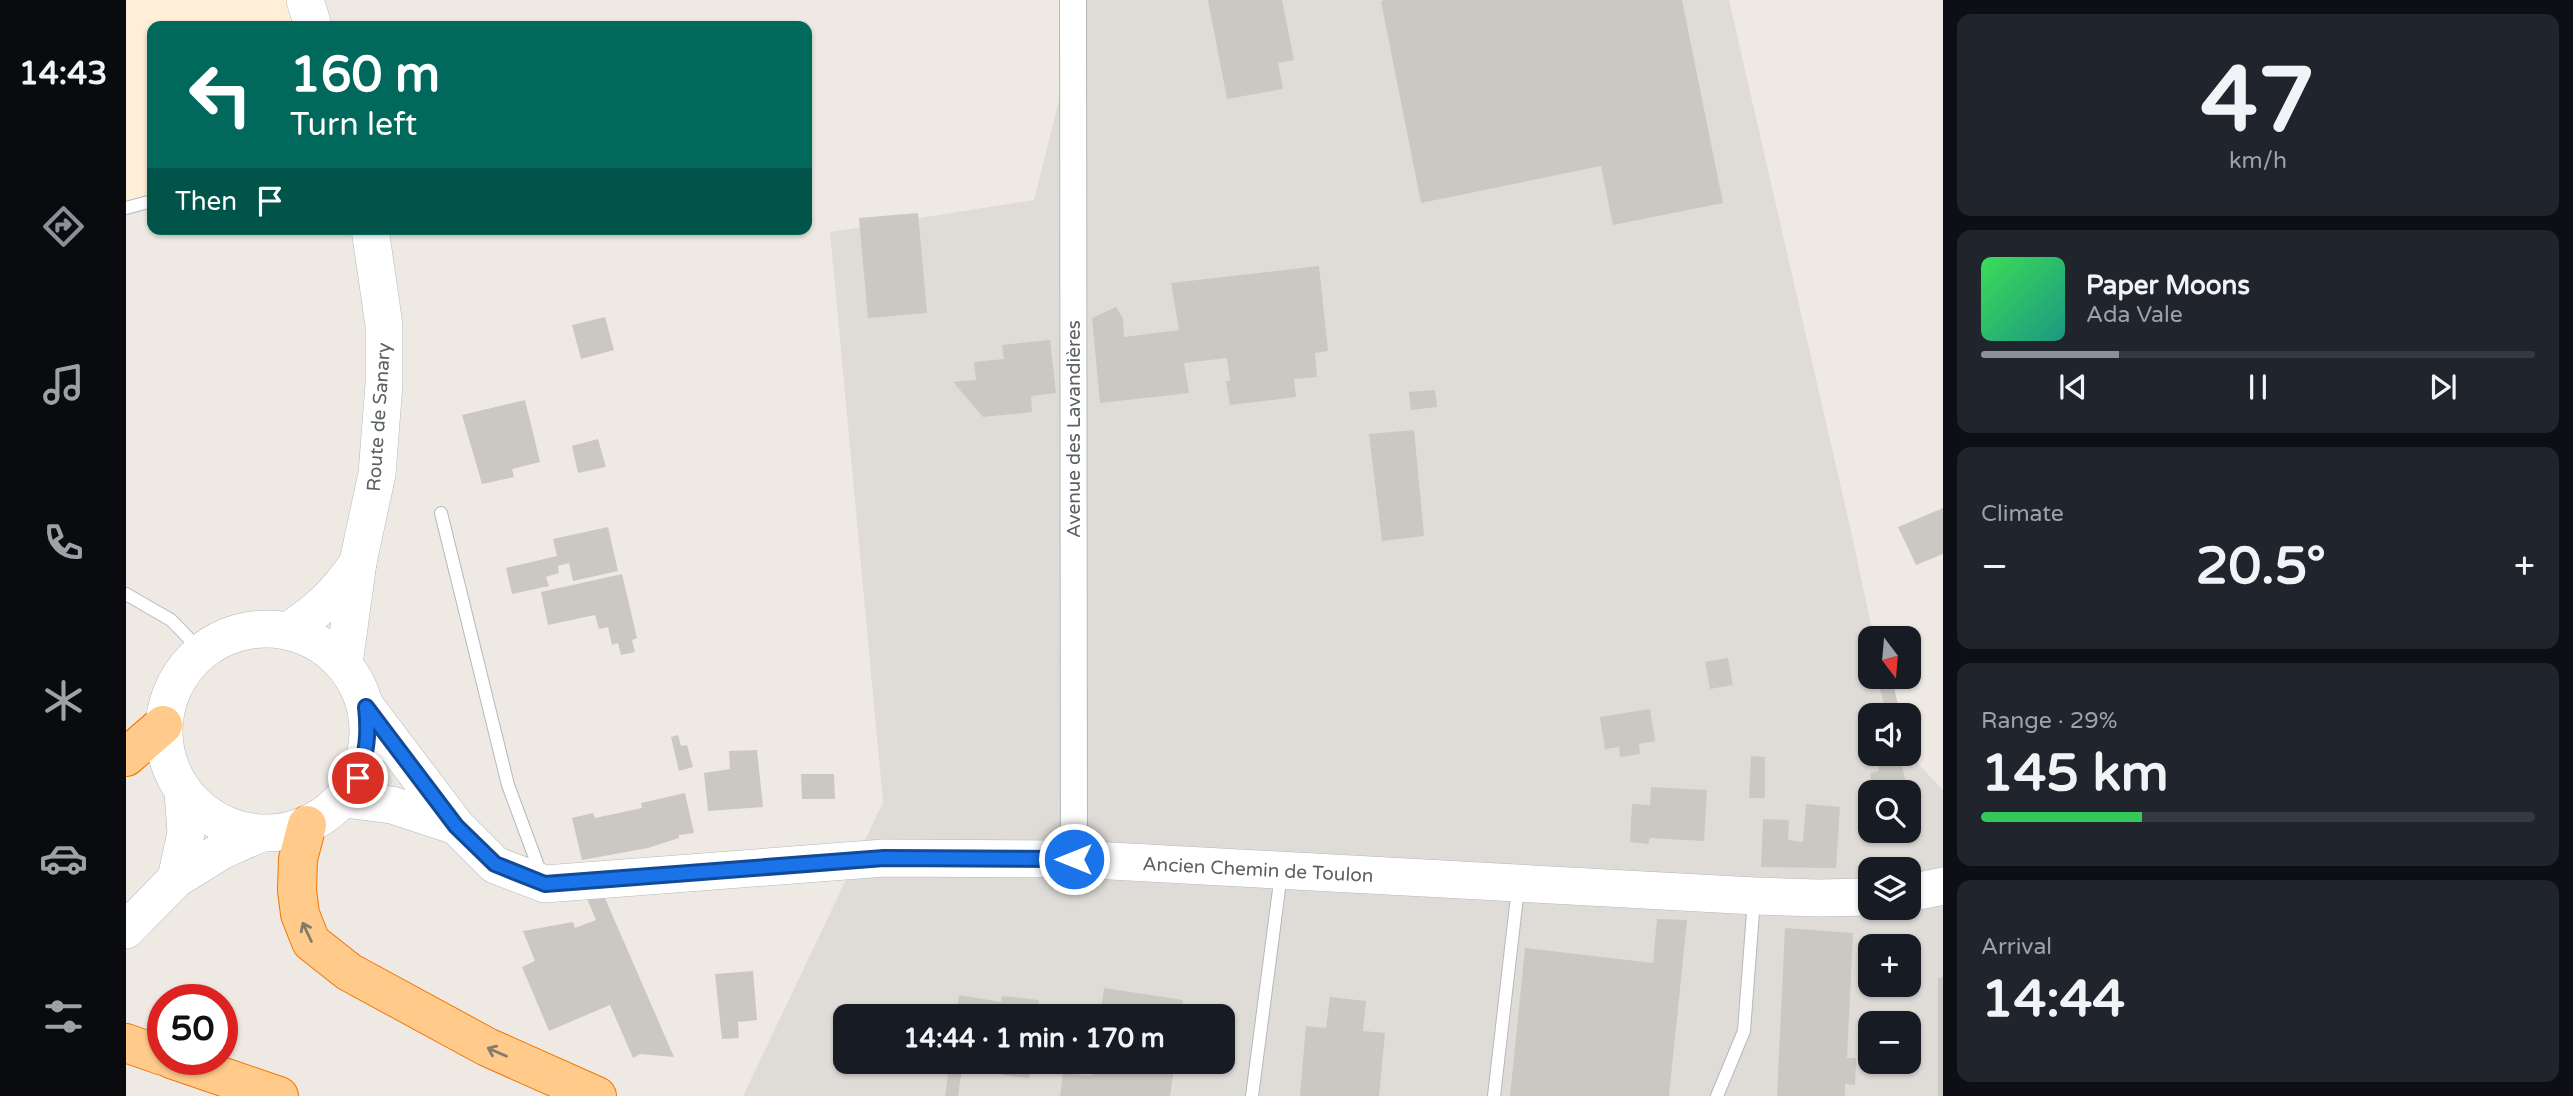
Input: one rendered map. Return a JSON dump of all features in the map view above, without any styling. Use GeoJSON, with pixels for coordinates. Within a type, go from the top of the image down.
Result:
{"type":"FeatureCollection","features":[{"type":"Feature","properties":{"kind":"highway"},"geometry":{"type":"LineString","coordinates":[[126,757],[163,725]]}},
{"type":"Feature","properties":{"kind":"highway"},"geometry":{"type":"LineString","coordinates":[[307,825],[298,859],[297,890],[300,914],[311,942],[349,972],[475,1041],[597,1096]]}},
{"type":"Feature","properties":{"kind":"highway"},"geometry":{"type":"LineString","coordinates":[[126,1043],[147,1050]]}},
{"type":"Feature","properties":{"kind":"highway"},"geometry":{"type":"LineString","coordinates":[[218,1075],[279,1096]]}},
{"type":"Feature","properties":{"kind":"main road"},"geometry":{"type":"LineString","coordinates":[[305,0],[311,21]]}},
{"type":"Feature","properties":{"kind":"main road"},"geometry":{"type":"LineString","coordinates":[[330,0],[335,21]]}},
{"type":"Feature","properties":{"kind":"main road","name":"Route de Sanary"},"geometry":{"type":"LineString","coordinates":[[344,664],[358,562],[377,474],[384,383],[384,325],[371,235]]}},
{"type":"Feature","properties":{"kind":"main road","name":"Route de Sanary"},"geometry":{"type":"LineString","coordinates":[[288,631],[317,612],[337,592],[358,562]]}},
{"type":"Feature","properties":{"kind":"main road"},"geometry":{"type":"LineString","coordinates":[[244,631],[288,631],[309,638],[328,649],[344,664],[358,684],[366,707],[369,731],[366,755],[358,778],[344,799],[333,810],[307,825],[284,833],[259,834],[230,828],[204,813],[183,792],[167,760],[163,725],[167,703],[188,664],[223,638],[244,631]]}},
{"type":"Feature","properties":{"kind":"main road","name":"Ancien Chemin de Toulon"},"geometry":{"type":"LineString","coordinates":[[366,707],[456,826],[495,864],[545,884],[884,858],[1074,859],[1755,896],[1858,897]]}},
{"type":"Feature","properties":{"kind":"main road"},"geometry":{"type":"LineString","coordinates":[[176,879],[186,833],[183,792]]}},
{"type":"Feature","properties":{"kind":"main road","name":"Ancien Chemin de Toulon"},"geometry":{"type":"LineString","coordinates":[[344,799],[392,805],[456,826]]}},
{"type":"Feature","properties":{"kind":"main road"},"geometry":{"type":"LineString","coordinates":[[126,930],[176,879],[223,850],[259,834]]}},
{"type":"Feature","properties":{"kind":"main road"},"geometry":{"type":"LineString","coordinates":[[1921,891],[1943,886]]}},
{"type":"Feature","properties":{"kind":"street","name":"Avenue des Lavandières"},"geometry":{"type":"LineString","coordinates":[[1073,0],[1074,859]]}},
{"type":"Feature","properties":{"kind":"lane"},"geometry":{"type":"LineString","coordinates":[[126,208],[147,202]]}},
{"type":"Feature","properties":{"kind":"lane"},"geometry":{"type":"LineString","coordinates":[[441,513],[508,785],[545,884]]}},
{"type":"Feature","properties":{"kind":"lane"},"geometry":{"type":"LineString","coordinates":[[126,594],[171,620],[202,652]]}},
{"type":"Feature","properties":{"kind":"lane"},"geometry":{"type":"LineString","coordinates":[[1252,1096],[1281,870]]}},
{"type":"Feature","properties":{"kind":"lane"},"geometry":{"type":"LineString","coordinates":[[1494,1096],[1518,883]]}},
{"type":"Feature","properties":{"kind":"lane"},"geometry":{"type":"LineString","coordinates":[[1717,1096],[1744,1031],[1755,896]]}},
{"type":"Feature","properties":{"kind":"shaded area"},"geometry":{"type":"Polygon","coordinates":[[[126,0],[289,0],[295,21],[147,21],[147,205],[126,211],[126,0]]]}},
{"type":"Feature","properties":{"kind":"shaded area"},"geometry":{"type":"Polygon","coordinates":[[[1084,0],[1729,0],[1871,626],[1858,626],[1858,690],[1884,690],[1887,703],[1858,703],[1858,766],[1920,766],[1943,790],[1943,1096],[743,1096],[883,802],[830,232],[1034,200],[1084,0]]]}},
{"type":"Feature","properties":{"kind":"building"},"geometry":{"type":"Polygon","coordinates":[[[1208,0],[1282,0],[1294,60],[1278,63],[1283,89],[1227,99],[1208,0]]]}},
{"type":"Feature","properties":{"kind":"building"},"geometry":{"type":"Polygon","coordinates":[[[1682,0],[1723,203],[1613,225],[1601,166],[1421,203],[1381,1],[1682,0]]]}},
{"type":"Feature","properties":{"kind":"building"},"geometry":{"type":"Polygon","coordinates":[[[918,213],[927,313],[868,318],[859,218],[918,213]]]}},
{"type":"Feature","properties":{"kind":"building"},"geometry":{"type":"Polygon","coordinates":[[[1319,266],[1328,351],[1315,353],[1317,377],[1294,379],[1296,397],[1230,405],[1226,381],[1230,381],[1227,358],[1184,363],[1189,393],[1100,403],[1092,318],[1116,307],[1123,318],[1124,337],[1179,330],[1171,283],[1319,266]]]}},
{"type":"Feature","properties":{"kind":"building"},"geometry":{"type":"Polygon","coordinates":[[[605,317],[614,350],[581,359],[572,325],[605,317]]]}},
{"type":"Feature","properties":{"kind":"building"},"geometry":{"type":"Polygon","coordinates":[[[1050,340],[1056,393],[1031,396],[1032,412],[983,417],[953,382],[976,380],[974,362],[1004,359],[1002,345],[1050,340]]]}},
{"type":"Feature","properties":{"kind":"building"},"geometry":{"type":"Polygon","coordinates":[[[1435,390],[1437,407],[1411,410],[1409,392],[1435,390]]]}},
{"type":"Feature","properties":{"kind":"building"},"geometry":{"type":"Polygon","coordinates":[[[525,400],[540,462],[512,469],[514,477],[482,484],[462,415],[525,400]]]}},
{"type":"Feature","properties":{"kind":"building"},"geometry":{"type":"Polygon","coordinates":[[[1414,430],[1424,536],[1382,541],[1369,434],[1414,430]]]}},
{"type":"Feature","properties":{"kind":"building"},"geometry":{"type":"Polygon","coordinates":[[[598,439],[606,467],[578,473],[572,446],[598,439]]]}},
{"type":"Feature","properties":{"kind":"building"},"geometry":{"type":"Polygon","coordinates":[[[1943,508],[1943,554],[1916,565],[1898,527],[1943,508]]]}},
{"type":"Feature","properties":{"kind":"building"},"geometry":{"type":"Polygon","coordinates":[[[608,527],[618,571],[573,581],[569,563],[558,566],[559,573],[546,577],[549,586],[512,594],[506,568],[557,556],[553,539],[608,527]]]}},
{"type":"Feature","properties":{"kind":"building"},"geometry":{"type":"Polygon","coordinates":[[[622,574],[637,638],[632,640],[635,652],[621,655],[618,643],[612,645],[608,627],[599,629],[595,615],[548,625],[541,592],[622,574]]]}},
{"type":"Feature","properties":{"kind":"building"},"geometry":{"type":"Polygon","coordinates":[[[1728,658],[1733,685],[1710,689],[1705,662],[1728,658]]]}},
{"type":"Feature","properties":{"kind":"building"},"geometry":{"type":"Polygon","coordinates":[[[1880,690],[1895,690],[1898,703],[1884,703],[1880,690]]]}},
{"type":"Feature","properties":{"kind":"building"},"geometry":{"type":"Polygon","coordinates":[[[1650,709],[1655,741],[1639,744],[1640,754],[1620,757],[1619,747],[1605,749],[1600,717],[1650,709]]]}},
{"type":"Feature","properties":{"kind":"building"},"geometry":{"type":"Polygon","coordinates":[[[678,735],[681,746],[687,745],[693,767],[679,771],[671,737],[678,735]]]}},
{"type":"Feature","properties":{"kind":"building"},"geometry":{"type":"Polygon","coordinates":[[[757,750],[763,807],[708,811],[704,773],[730,769],[729,751],[757,750]]]}},
{"type":"Feature","properties":{"kind":"building"},"geometry":{"type":"Polygon","coordinates":[[[1751,756],[1765,757],[1765,798],[1749,798],[1751,756]]]}},
{"type":"Feature","properties":{"kind":"building"},"geometry":{"type":"Polygon","coordinates":[[[1878,766],[1902,766],[1905,780],[1871,780],[1870,773],[1879,771],[1878,766]]]}},
{"type":"Feature","properties":{"kind":"building"},"geometry":{"type":"Polygon","coordinates":[[[801,774],[834,774],[835,799],[802,799],[801,774]]]}},
{"type":"Feature","properties":{"kind":"building"},"geometry":{"type":"Polygon","coordinates":[[[1651,787],[1707,790],[1704,841],[1650,838],[1648,844],[1630,842],[1632,804],[1650,805],[1651,787]]]}},
{"type":"Feature","properties":{"kind":"building"},"geometry":{"type":"Polygon","coordinates":[[[685,793],[694,833],[679,835],[679,838],[648,848],[582,860],[572,818],[593,813],[595,818],[642,808],[641,803],[685,793]]]}},
{"type":"Feature","properties":{"kind":"building"},"geometry":{"type":"Polygon","coordinates":[[[1806,804],[1840,807],[1836,868],[1761,867],[1763,819],[1789,820],[1788,840],[1803,842],[1806,804]]]}},
{"type":"Feature","properties":{"kind":"building"},"geometry":{"type":"Polygon","coordinates":[[[601,889],[674,1057],[640,1054],[633,1058],[610,1005],[549,1031],[522,967],[535,961],[523,931],[573,922],[575,928],[596,920],[586,896],[601,889]]]}},
{"type":"Feature","properties":{"kind":"building"},"geometry":{"type":"Polygon","coordinates":[[[1657,919],[1687,920],[1669,1096],[1510,1096],[1525,948],[1653,963],[1657,919]]]}},
{"type":"Feature","properties":{"kind":"building"},"geometry":{"type":"Polygon","coordinates":[[[1785,928],[1853,933],[1847,1058],[1856,1058],[1855,1085],[1845,1084],[1845,1096],[1777,1096],[1785,928]]]}},
{"type":"Feature","properties":{"kind":"building"},"geometry":{"type":"Polygon","coordinates":[[[753,971],[757,1020],[738,1022],[739,1038],[722,1039],[715,974],[753,971]]]}},
{"type":"Feature","properties":{"kind":"building"},"geometry":{"type":"Polygon","coordinates":[[[1943,977],[1943,1096],[1938,1096],[1938,978],[1943,977]]]}},
{"type":"Feature","properties":{"kind":"building"},"geometry":{"type":"Polygon","coordinates":[[[1104,988],[1183,1000],[1183,1004],[1102,1004],[1104,988]]]}},
{"type":"Feature","properties":{"kind":"building"},"geometry":{"type":"Polygon","coordinates":[[[959,995],[1001,1002],[1002,996],[1039,1000],[1039,1004],[958,1004],[959,995]]]}},
{"type":"Feature","properties":{"kind":"building"},"geometry":{"type":"Polygon","coordinates":[[[1330,997],[1366,1001],[1363,1031],[1385,1033],[1379,1096],[1300,1096],[1306,1026],[1326,1028],[1330,997]]]}},
{"type":"Feature","properties":{"kind":"building"},"geometry":{"type":"Polygon","coordinates":[[[948,1074],[961,1074],[958,1096],[945,1096],[948,1074]]]}},
{"type":"Feature","properties":{"kind":"building"},"geometry":{"type":"Polygon","coordinates":[[[1003,1074],[1030,1074],[1029,1078],[1003,1074]]]}},
{"type":"Feature","properties":{"kind":"building"},"geometry":{"type":"Polygon","coordinates":[[[1063,1074],[1173,1074],[1170,1096],[1060,1096],[1063,1074]]]}},
{"type":"Feature","properties":{"kind":"route"},"geometry":{"type":"LineString","coordinates":[[358,778],[366,755],[369,731],[366,707],[456,826],[495,864],[545,884],[884,858],[1074,859]]}}]}
